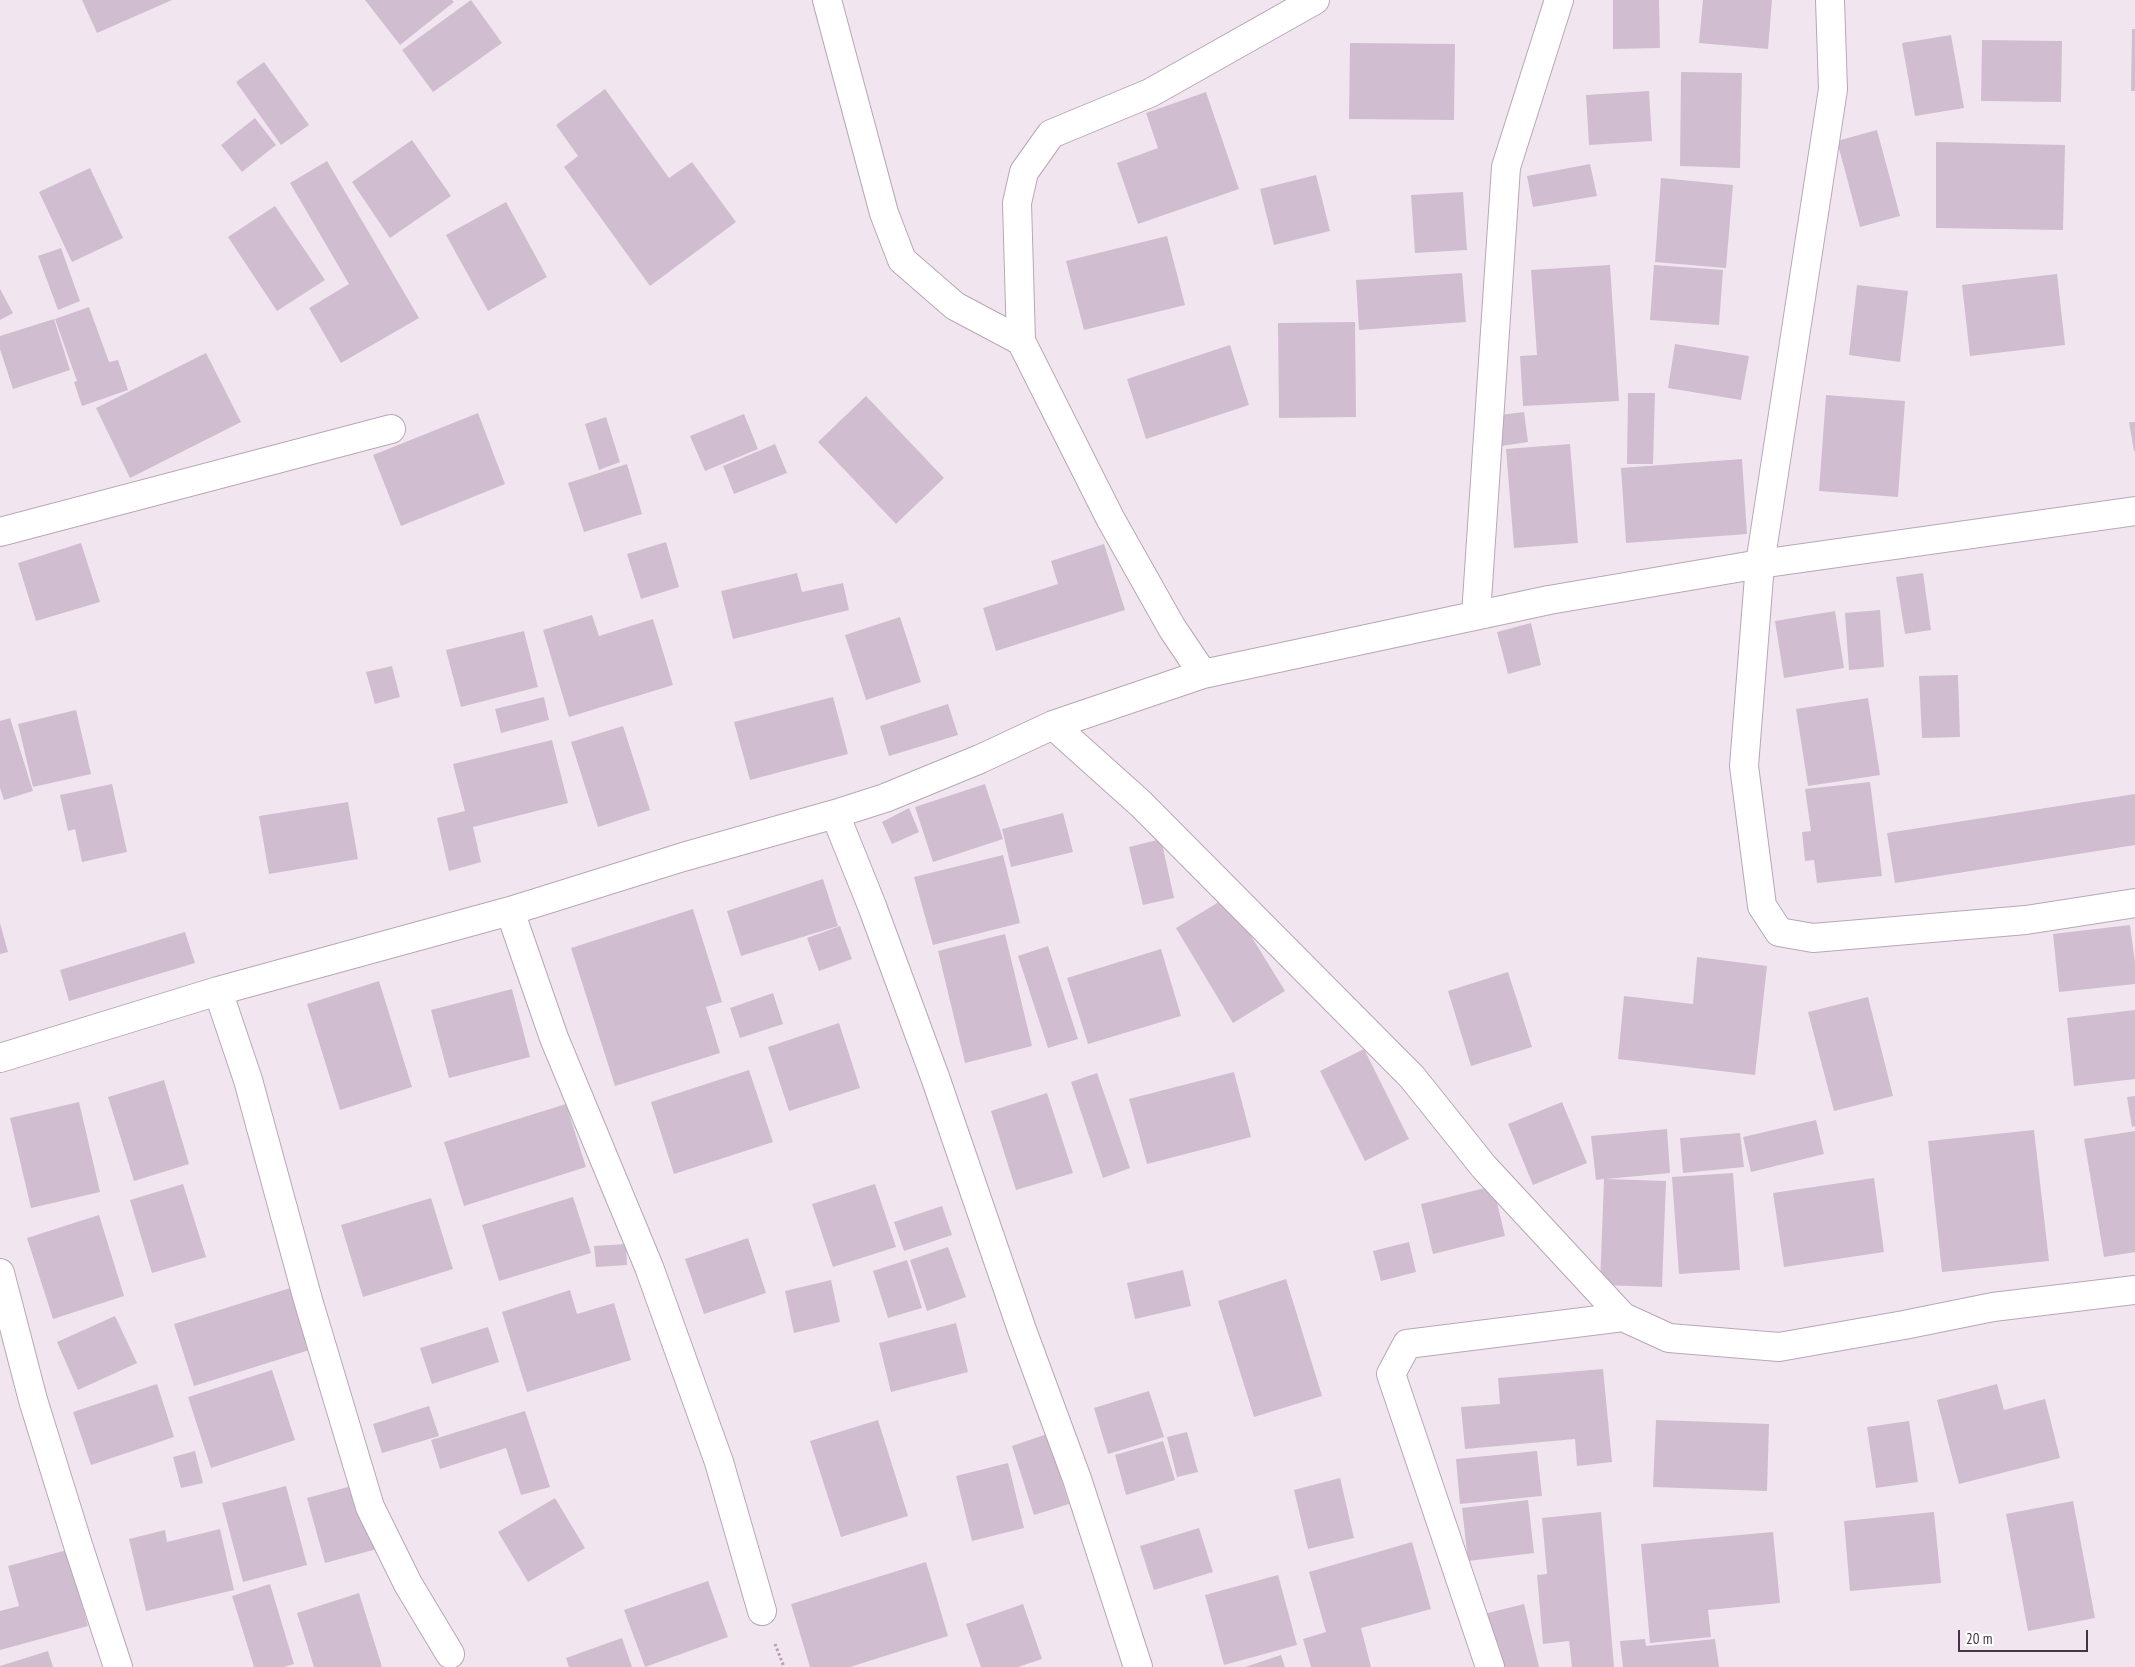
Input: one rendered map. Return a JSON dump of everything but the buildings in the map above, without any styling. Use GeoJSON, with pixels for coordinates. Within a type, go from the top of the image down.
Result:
{"type":"FeatureCollection","features":[{"type":"Feature","properties":{"kind":"street"},"geometry":{"type":"LineString","coordinates":[[827,0],[884,213],[902,260],[955,306],[1021,341]]}},
{"type":"Feature","properties":{"kind":"street"},"geometry":{"type":"LineString","coordinates":[[1202,674],[1172,628],[1110,518],[1021,341],[1017,203],[1024,172],[1051,134],[1150,93],[1315,0]]}},
{"type":"Feature","properties":{"kind":"street"},"geometry":{"type":"LineString","coordinates":[[1476,615],[1506,167],[1559,0]]}},
{"type":"Feature","properties":{"kind":"street"},"geometry":{"type":"LineString","coordinates":[[1830,0],[1833,89],[1760,564],[1744,766],[1762,906],[1779,932],[1813,938],[2026,920],[2135,903]]}},
{"type":"Feature","properties":{"kind":"street"},"geometry":{"type":"LineString","coordinates":[[0,532],[390,429]]}},
{"type":"Feature","properties":{"kind":"street"},"geometry":{"type":"LineString","coordinates":[[0,1058],[218,991],[510,911],[683,857],[835,814],[885,798],[980,759],[1053,725],[1202,674],[1549,600],[1760,564],[2135,511]]}},
{"type":"Feature","properties":{"kind":"street"},"geometry":{"type":"LineString","coordinates":[[1053,725],[1141,804],[1412,1077],[1484,1167],[1623,1317],[1669,1338],[1779,1346],[1904,1325],[1993,1307],[2135,1290]]}},
{"type":"Feature","properties":{"kind":"street"},"geometry":{"type":"LineString","coordinates":[[835,814],[872,906],[935,1077],[1022,1330],[1077,1479],[1138,1667]]}},
{"type":"Feature","properties":{"kind":"street"},"geometry":{"type":"LineString","coordinates":[[510,911],[554,1038],[649,1268],[716,1452],[762,1611]]}},
{"type":"Feature","properties":{"kind":"street"},"geometry":{"type":"LineString","coordinates":[[218,991],[248,1080],[308,1300],[370,1507],[408,1584],[450,1654]]}},
{"type":"Feature","properties":{"kind":"street"},"geometry":{"type":"LineString","coordinates":[[0,1273],[33,1400],[118,1667]]}},
{"type":"Feature","properties":{"kind":"street"},"geometry":{"type":"LineString","coordinates":[[1490,1667],[1391,1374],[1407,1344],[1623,1317]]}}]}
